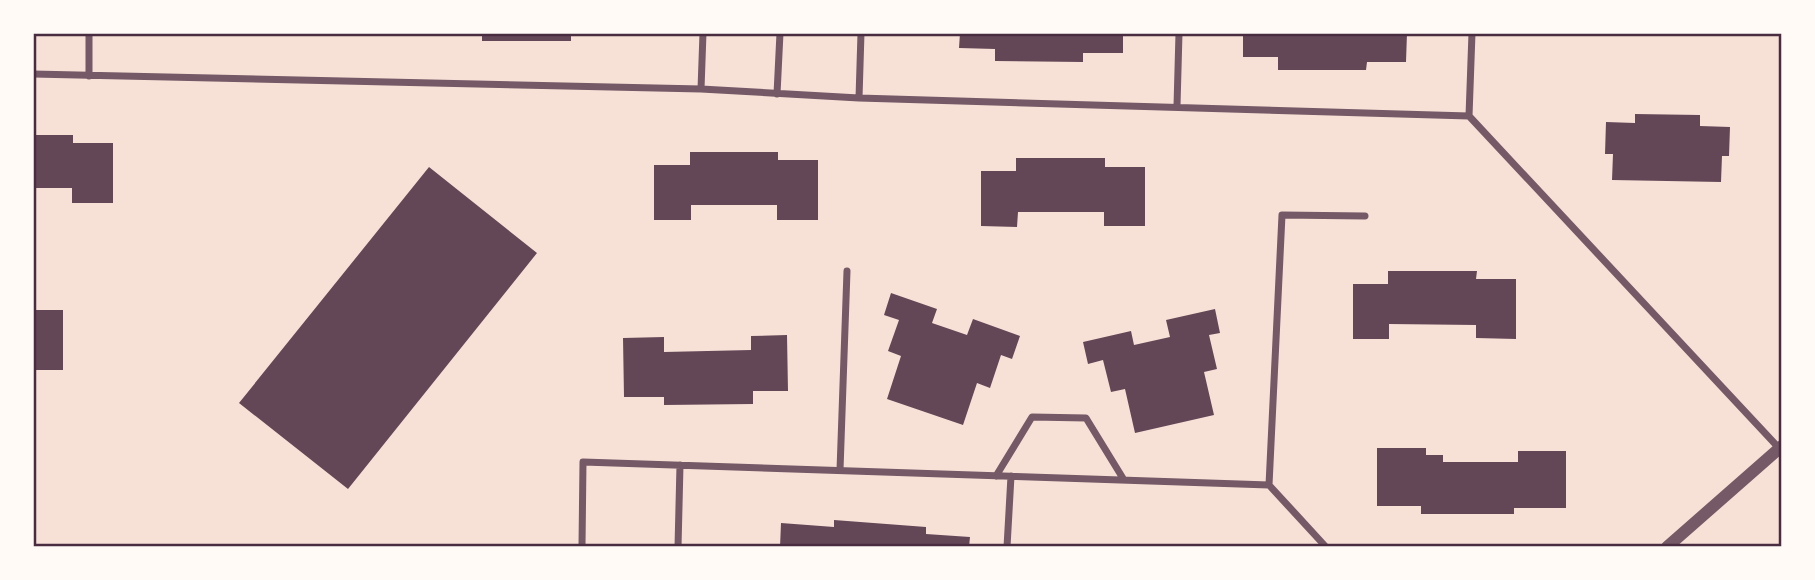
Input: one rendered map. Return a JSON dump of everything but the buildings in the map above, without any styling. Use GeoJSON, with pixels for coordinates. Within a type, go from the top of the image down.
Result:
{"type":"FeatureCollection","features":[{"type":"Feature","properties":{"kind":"street"},"geometry":{"type":"LineString","coordinates":[[89,33],[89,76]]}},
{"type":"Feature","properties":{"kind":"street"},"geometry":{"type":"LineString","coordinates":[[701,89],[703,33]]}},
{"type":"Feature","properties":{"kind":"street"},"geometry":{"type":"LineString","coordinates":[[777,94],[780,33]]}},
{"type":"Feature","properties":{"kind":"street"},"geometry":{"type":"LineString","coordinates":[[859,98],[862,33]]}},
{"type":"Feature","properties":{"kind":"street"},"geometry":{"type":"LineString","coordinates":[[1177,106],[1179,33]]}},
{"type":"Feature","properties":{"kind":"street"},"geometry":{"type":"LineString","coordinates":[[1469,116],[1472,33]]}},
{"type":"Feature","properties":{"kind":"street"},"geometry":{"type":"LineString","coordinates":[[33,74],[701,89],[859,98],[1469,116],[1780,447],[1667,547]]}},
{"type":"Feature","properties":{"kind":"street"},"geometry":{"type":"LineString","coordinates":[[1326,547],[1269,485],[1282,215],[1366,216]]}},
{"type":"Feature","properties":{"kind":"street"},"geometry":{"type":"LineString","coordinates":[[841,470],[847,271]]}},
{"type":"Feature","properties":{"kind":"street"},"geometry":{"type":"LineString","coordinates":[[996,476],[1032,417],[1086,418],[1124,480]]}},
{"type":"Feature","properties":{"kind":"street"},"geometry":{"type":"LineString","coordinates":[[582,546],[583,462],[1269,485]]}},
{"type":"Feature","properties":{"kind":"street"},"geometry":{"type":"LineString","coordinates":[[678,547],[680,465]]}},
{"type":"Feature","properties":{"kind":"street"},"geometry":{"type":"LineString","coordinates":[[1007,547],[1011,476]]}}]}
